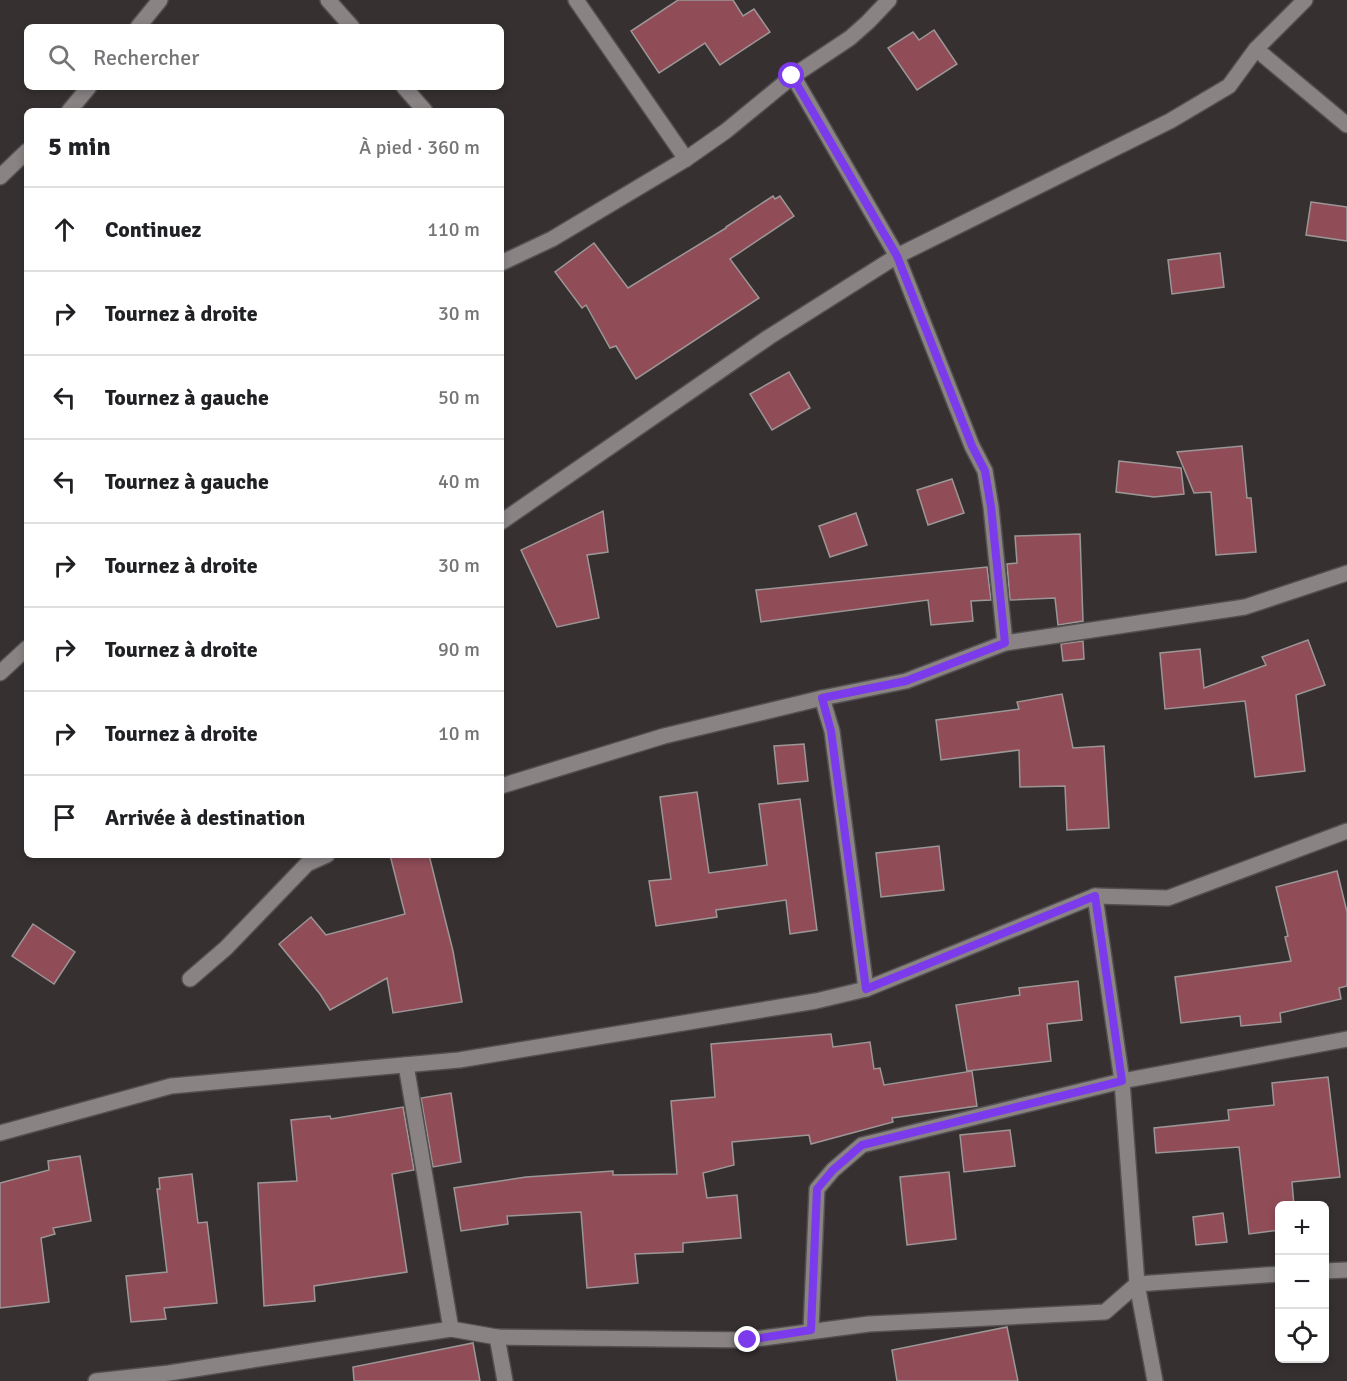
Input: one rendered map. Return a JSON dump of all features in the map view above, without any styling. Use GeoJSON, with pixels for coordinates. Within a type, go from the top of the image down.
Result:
{"type":"FeatureCollection","features":[{"type":"Feature","properties":{"kind":"street"},"geometry":{"type":"LineString","coordinates":[[140,24],[160,0]]}},
{"type":"Feature","properties":{"kind":"street"},"geometry":{"type":"LineString","coordinates":[[328,0],[349,24]]}},
{"type":"Feature","properties":{"kind":"street"},"geometry":{"type":"LineString","coordinates":[[576,0],[686,159]]}},
{"type":"Feature","properties":{"kind":"street"},"geometry":{"type":"LineString","coordinates":[[504,261],[552,239],[686,159],[726,131],[792,76],[850,38],[889,0]]}},
{"type":"Feature","properties":{"kind":"street"},"geometry":{"type":"LineString","coordinates":[[504,520],[769,337],[897,256],[1170,121],[1229,86],[1256,49],[1305,0]]}},
{"type":"Feature","properties":{"kind":"street"},"geometry":{"type":"LineString","coordinates":[[1256,49],[1347,124]]}},
{"type":"Feature","properties":{"kind":"street"},"geometry":{"type":"LineString","coordinates":[[792,76],[897,256],[972,446],[985,471],[991,507],[1005,643]]}},
{"type":"Feature","properties":{"kind":"street"},"geometry":{"type":"LineString","coordinates":[[72,108],[87,90]]}},
{"type":"Feature","properties":{"kind":"street"},"geometry":{"type":"LineString","coordinates":[[407,90],[422,108]]}},
{"type":"Feature","properties":{"kind":"street"},"geometry":{"type":"LineString","coordinates":[[0,177],[24,154]]}},
{"type":"Feature","properties":{"kind":"street"},"geometry":{"type":"LineString","coordinates":[[504,785],[664,736],[822,698],[906,681],[1005,643],[1245,608],[1347,573]]}},
{"type":"Feature","properties":{"kind":"street"},"geometry":{"type":"LineString","coordinates":[[0,673],[24,651]]}},
{"type":"Feature","properties":{"kind":"street"},"geometry":{"type":"LineString","coordinates":[[822,698],[831,731],[866,989]]}},
{"type":"Feature","properties":{"kind":"street"},"geometry":{"type":"LineString","coordinates":[[0,1133],[171,1086],[459,1060],[816,1001],[866,989],[1095,896],[1168,898],[1347,831]]}},
{"type":"Feature","properties":{"kind":"street"},"geometry":{"type":"LineString","coordinates":[[190,978],[226,948],[307,864],[320,858]]}},
{"type":"Feature","properties":{"kind":"street"},"geometry":{"type":"LineString","coordinates":[[1095,896],[1122,1081],[1137,1284],[1155,1381]]}},
{"type":"Feature","properties":{"kind":"street"},"geometry":{"type":"LineString","coordinates":[[811,1330],[817,1189],[833,1170],[862,1145],[1122,1081],[1347,1039]]}},
{"type":"Feature","properties":{"kind":"street"},"geometry":{"type":"LineString","coordinates":[[406,1065],[451,1329]]}},
{"type":"Feature","properties":{"kind":"street"},"geometry":{"type":"LineString","coordinates":[[1329,1271],[1347,1270]]}},
{"type":"Feature","properties":{"kind":"street"},"geometry":{"type":"LineString","coordinates":[[96,1381],[169,1373],[451,1329],[497,1337],[736,1340],[869,1324],[1105,1312],[1137,1284],[1275,1274]]}},
{"type":"Feature","properties":{"kind":"street"},"geometry":{"type":"LineString","coordinates":[[497,1337],[505,1381]]}},
{"type":"Feature","properties":{"kind":"building"},"geometry":{"type":"Polygon","coordinates":[[[678,0],[733,0],[743,16],[754,9],[770,32],[720,65],[705,43],[659,73],[631,31],[678,0]]]}},
{"type":"Feature","properties":{"kind":"building"},"geometry":{"type":"Polygon","coordinates":[[[934,30],[957,64],[917,90],[888,48],[913,32],[919,40],[934,30]]]}},
{"type":"Feature","properties":{"kind":"building"},"geometry":{"type":"Polygon","coordinates":[[[773,196],[775,199],[780,196],[794,216],[730,259],[759,298],[636,379],[616,346],[610,348],[586,305],[582,308],[555,272],[594,243],[628,288],[726,228],[773,196]]]}},
{"type":"Feature","properties":{"kind":"building"},"geometry":{"type":"Polygon","coordinates":[[[1311,202],[1347,207],[1347,241],[1306,235],[1311,202]]]}},
{"type":"Feature","properties":{"kind":"building"},"geometry":{"type":"Polygon","coordinates":[[[1220,253],[1224,287],[1172,294],[1168,260],[1220,253]]]}},
{"type":"Feature","properties":{"kind":"building"},"geometry":{"type":"Polygon","coordinates":[[[789,372],[810,408],[772,430],[750,394],[789,372]]]}},
{"type":"Feature","properties":{"kind":"building"},"geometry":{"type":"Polygon","coordinates":[[[1242,446],[1247,498],[1251,498],[1256,552],[1216,555],[1211,492],[1194,493],[1177,452],[1242,446]]]}},
{"type":"Feature","properties":{"kind":"building"},"geometry":{"type":"Polygon","coordinates":[[[1119,461],[1181,468],[1184,494],[1154,497],[1116,492],[1119,461]]]}},
{"type":"Feature","properties":{"kind":"building"},"geometry":{"type":"Polygon","coordinates":[[[952,479],[964,513],[928,525],[917,490],[952,479]]]}},
{"type":"Feature","properties":{"kind":"building"},"geometry":{"type":"Polygon","coordinates":[[[603,511],[608,552],[587,555],[599,618],[557,627],[521,550],[603,511]]]}},
{"type":"Feature","properties":{"kind":"building"},"geometry":{"type":"Polygon","coordinates":[[[856,513],[867,545],[830,557],[819,526],[856,513]]]}},
{"type":"Feature","properties":{"kind":"building"},"geometry":{"type":"Polygon","coordinates":[[[1080,534],[1083,621],[1058,625],[1055,598],[1010,600],[1007,564],[1017,563],[1015,536],[1080,534]]]}},
{"type":"Feature","properties":{"kind":"building"},"geometry":{"type":"Polygon","coordinates":[[[987,567],[991,600],[971,601],[973,621],[931,625],[928,600],[761,622],[756,590],[987,567]]]}},
{"type":"Feature","properties":{"kind":"building"},"geometry":{"type":"Polygon","coordinates":[[[1308,640],[1325,685],[1296,695],[1305,771],[1255,777],[1245,701],[1165,709],[1160,653],[1200,649],[1204,688],[1266,665],[1262,657],[1308,640]]]}},
{"type":"Feature","properties":{"kind":"building"},"geometry":{"type":"Polygon","coordinates":[[[1083,641],[1084,659],[1063,661],[1061,644],[1083,641]]]}},
{"type":"Feature","properties":{"kind":"building"},"geometry":{"type":"Polygon","coordinates":[[[1062,694],[1073,748],[1104,746],[1109,828],[1067,830],[1065,786],[1020,787],[1019,750],[941,760],[936,720],[1019,709],[1017,702],[1062,694]]]}},
{"type":"Feature","properties":{"kind":"building"},"geometry":{"type":"Polygon","coordinates":[[[804,744],[808,781],[778,784],[774,746],[804,744]]]}},
{"type":"Feature","properties":{"kind":"building"},"geometry":{"type":"Polygon","coordinates":[[[697,792],[709,873],[767,865],[759,804],[800,799],[817,930],[790,934],[786,900],[716,910],[717,917],[656,926],[649,881],[671,879],[660,797],[697,792]]]}},
{"type":"Feature","properties":{"kind":"building"},"geometry":{"type":"Polygon","coordinates":[[[939,846],[944,890],[881,897],[876,853],[939,846]]]}},
{"type":"Feature","properties":{"kind":"building"},"geometry":{"type":"Polygon","coordinates":[[[391,858],[430,858],[453,951],[462,1002],[393,1013],[387,978],[330,1010],[320,994],[279,944],[311,917],[326,935],[405,914],[391,858]]]}},
{"type":"Feature","properties":{"kind":"building"},"geometry":{"type":"Polygon","coordinates":[[[1337,871],[1347,912],[1347,986],[1339,988],[1341,999],[1280,1013],[1281,1022],[1241,1026],[1240,1016],[1181,1023],[1175,977],[1291,961],[1285,937],[1288,936],[1276,887],[1337,871]]]}},
{"type":"Feature","properties":{"kind":"building"},"geometry":{"type":"Polygon","coordinates":[[[33,924],[75,952],[54,984],[12,956],[33,924]]]}},
{"type":"Feature","properties":{"kind":"building"},"geometry":{"type":"Polygon","coordinates":[[[1078,981],[1082,1020],[1047,1024],[1051,1061],[967,1071],[956,1005],[1020,995],[1019,988],[1078,981]]]}},
{"type":"Feature","properties":{"kind":"building"},"geometry":{"type":"Polygon","coordinates":[[[831,1034],[833,1047],[870,1042],[874,1069],[880,1068],[884,1085],[972,1071],[977,1106],[892,1118],[893,1122],[811,1144],[809,1135],[732,1142],[734,1165],[703,1173],[707,1198],[737,1195],[741,1238],[683,1243],[683,1252],[635,1254],[638,1283],[587,1288],[581,1212],[507,1216],[508,1224],[461,1231],[454,1188],[526,1177],[613,1171],[613,1175],[677,1174],[671,1101],[715,1097],[711,1044],[831,1034]]]}},
{"type":"Feature","properties":{"kind":"building"},"geometry":{"type":"Polygon","coordinates":[[[1328,1077],[1340,1177],[1292,1182],[1294,1201],[1275,1201],[1275,1231],[1249,1234],[1239,1147],[1156,1153],[1154,1128],[1229,1120],[1228,1110],[1274,1105],[1272,1083],[1328,1077]]]}},
{"type":"Feature","properties":{"kind":"building"},"geometry":{"type":"Polygon","coordinates":[[[451,1093],[461,1162],[433,1167],[421,1098],[451,1093]]]}},
{"type":"Feature","properties":{"kind":"building"},"geometry":{"type":"Polygon","coordinates":[[[403,1107],[414,1170],[392,1174],[407,1272],[314,1286],[315,1301],[264,1306],[258,1183],[297,1181],[291,1120],[330,1116],[331,1119],[403,1107]]]}},
{"type":"Feature","properties":{"kind":"building"},"geometry":{"type":"Polygon","coordinates":[[[1010,1130],[1015,1166],[964,1172],[960,1135],[1010,1130]]]}},
{"type":"Feature","properties":{"kind":"building"},"geometry":{"type":"Polygon","coordinates":[[[80,1156],[91,1221],[53,1228],[55,1234],[41,1238],[49,1302],[0,1308],[0,1183],[49,1170],[48,1161],[80,1156]]]}},
{"type":"Feature","properties":{"kind":"building"},"geometry":{"type":"Polygon","coordinates":[[[949,1172],[956,1239],[907,1245],[900,1177],[949,1172]]]}},
{"type":"Feature","properties":{"kind":"building"},"geometry":{"type":"Polygon","coordinates":[[[192,1174],[198,1223],[207,1222],[217,1303],[164,1308],[166,1319],[131,1322],[126,1276],[167,1272],[157,1189],[160,1189],[159,1178],[192,1174]]]}},
{"type":"Feature","properties":{"kind":"building"},"geometry":{"type":"Polygon","coordinates":[[[1223,1213],[1227,1242],[1196,1245],[1193,1217],[1223,1213]]]}},
{"type":"Feature","properties":{"kind":"building"},"geometry":{"type":"Polygon","coordinates":[[[1007,1327],[1018,1381],[897,1381],[892,1350],[1007,1327]]]}},
{"type":"Feature","properties":{"kind":"building"},"geometry":{"type":"Polygon","coordinates":[[[473,1343],[480,1381],[354,1381],[353,1367],[473,1343]]]}},
{"type":"Feature","properties":{"kind":"route"},"geometry":{"type":"LineString","coordinates":[[748,1340],[811,1330],[817,1189],[833,1170],[862,1145],[1122,1081],[1095,896],[866,989],[842,802],[831,731],[822,698],[906,681],[1005,643],[991,507],[985,471],[972,446],[897,256],[792,76]]}}]}
